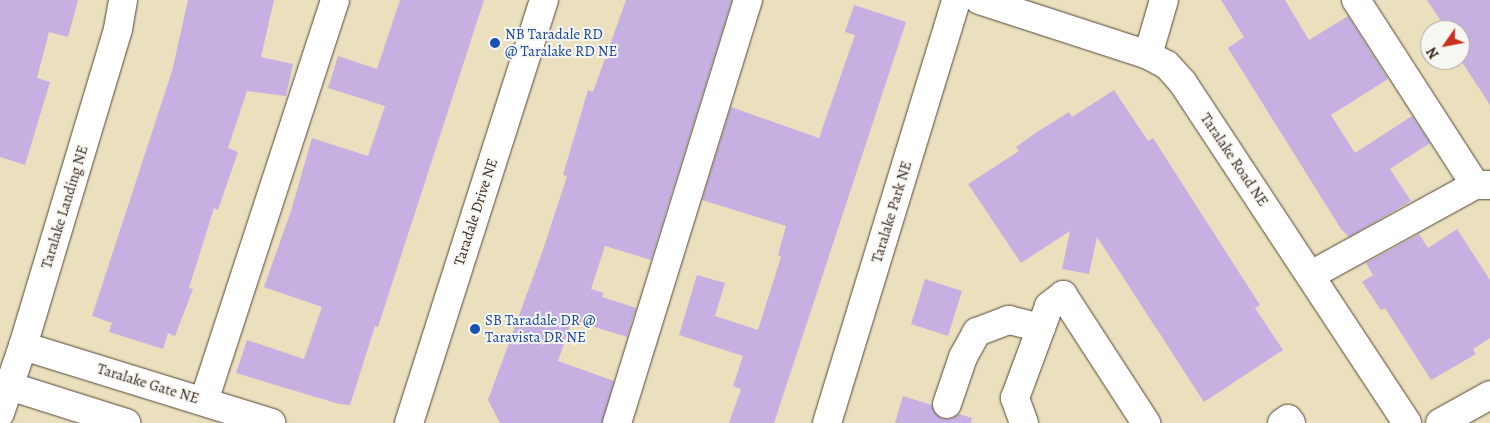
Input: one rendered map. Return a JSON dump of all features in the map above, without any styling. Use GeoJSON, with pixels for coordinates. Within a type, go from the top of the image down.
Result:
{"type":"FeatureCollection","features":[{"type":"Feature","properties":{"kind":"street","name":"Taralake Landing NE"},"geometry":{"type":"LineString","coordinates":[[0,412],[23,346],[118,29],[124,0]]}},
{"type":"Feature","properties":{"kind":"street"},"geometry":{"type":"LineString","coordinates":[[204,401],[335,0]]}},
{"type":"Feature","properties":{"kind":"street","name":"Taradale Drive NE"},"geometry":{"type":"LineString","coordinates":[[409,423],[544,0]]}},
{"type":"Feature","properties":{"kind":"street"},"geometry":{"type":"LineString","coordinates":[[617,423],[748,0]]}},
{"type":"Feature","properties":{"kind":"street","name":"Taralake Park NE"},"geometry":{"type":"LineString","coordinates":[[827,423],[956,0]]}},
{"type":"Feature","properties":{"kind":"street","name":"Taralake Road NE"},"geometry":{"type":"LineString","coordinates":[[979,0],[1148,56],[1167,65],[1183,82],[1407,423]]}},
{"type":"Feature","properties":{"kind":"street"},"geometry":{"type":"LineString","coordinates":[[1148,56],[1164,0]]}},
{"type":"Feature","properties":{"kind":"street"},"geometry":{"type":"LineString","coordinates":[[1311,275],[1482,185],[1356,0]]}},
{"type":"Feature","properties":{"kind":"street"},"geometry":{"type":"LineString","coordinates":[[1024,423],[1015,398],[1048,306],[1064,295],[1146,423]]}},
{"type":"Feature","properties":{"kind":"street"},"geometry":{"type":"LineString","coordinates":[[947,404],[963,357],[977,332],[1009,320],[1041,328]]}},
{"type":"Feature","properties":{"kind":"street","name":"Taralake Gate NE"},"geometry":{"type":"LineString","coordinates":[[23,346],[271,423]]}},
{"type":"Feature","properties":{"kind":"street"},"geometry":{"type":"LineString","coordinates":[[10,386],[126,423]]}},
{"type":"Feature","properties":{"kind":"street"},"geometry":{"type":"LineString","coordinates":[[1440,423],[1490,395]]}},
{"type":"Feature","properties":{"kind":"street"},"geometry":{"type":"LineString","coordinates":[[1282,423],[1288,419],[1291,423]]}},
{"type":"Feature","properties":{"kind":"building"},"geometry":{"type":"Polygon","coordinates":[[[0,0],[78,0],[68,37],[49,32],[37,78],[50,82],[25,165],[0,157],[0,0]]]}},
{"type":"Feature","properties":{"kind":"building"},"geometry":{"type":"Polygon","coordinates":[[[188,0],[274,0],[261,57],[293,64],[286,96],[247,91],[228,148],[238,152],[218,210],[214,208],[189,288],[193,289],[175,336],[168,333],[163,349],[109,332],[112,323],[92,316],[172,71],[188,0]]]}},
{"type":"Feature","properties":{"kind":"building"},"geometry":{"type":"Polygon","coordinates":[[[400,0],[484,0],[378,327],[375,326],[350,405],[339,404],[236,373],[247,340],[304,359],[322,307],[264,287],[291,211],[312,138],[368,156],[385,106],[328,88],[338,56],[377,69],[400,0]]]}},
{"type":"Feature","properties":{"kind":"building"},"geometry":{"type":"Polygon","coordinates":[[[626,0],[732,0],[651,260],[605,246],[591,289],[604,293],[602,297],[636,308],[627,337],[572,320],[558,361],[614,381],[602,423],[500,423],[488,400],[543,250],[567,176],[563,175],[588,90],[593,92],[626,0]]]}},
{"type":"Feature","properties":{"kind":"building"},"geometry":{"type":"Polygon","coordinates":[[[1221,0],[1285,0],[1309,40],[1348,16],[1388,79],[1331,115],[1355,153],[1412,116],[1430,143],[1390,169],[1411,201],[1349,237],[1341,229],[1228,48],[1244,37],[1221,0]]]}},
{"type":"Feature","properties":{"kind":"building"},"geometry":{"type":"Polygon","coordinates":[[[1427,0],[1490,0],[1490,105],[1467,70],[1470,70],[1470,20],[1440,20],[1427,0]]]}},
{"type":"Feature","properties":{"kind":"building"},"geometry":{"type":"Polygon","coordinates":[[[854,5],[906,22],[774,423],[729,423],[741,389],[733,386],[743,356],[679,335],[697,275],[725,283],[715,316],[758,330],[781,257],[778,255],[786,226],[702,200],[731,107],[819,138],[855,35],[845,32],[854,5]]]}},
{"type":"Feature","properties":{"kind":"building"},"geometry":{"type":"Polygon","coordinates":[[[1114,90],[1148,141],[1153,138],[1260,305],[1255,308],[1283,350],[1204,402],[1097,237],[1089,274],[1062,269],[1070,231],[1021,263],[968,184],[1019,151],[1016,147],[1034,134],[1069,112],[1072,117],[1114,90]]]}},
{"type":"Feature","properties":{"kind":"building"},"geometry":{"type":"Polygon","coordinates":[[[1457,229],[1490,280],[1490,338],[1473,349],[1476,354],[1431,380],[1385,308],[1381,310],[1362,282],[1373,275],[1366,263],[1419,234],[1428,248],[1457,229]]]}},
{"type":"Feature","properties":{"kind":"building"},"geometry":{"type":"Polygon","coordinates":[[[925,279],[962,291],[948,336],[911,324],[925,279]]]}},
{"type":"Feature","properties":{"kind":"building"},"geometry":{"type":"Polygon","coordinates":[[[903,396],[932,405],[942,419],[950,419],[959,414],[972,418],[971,423],[895,423],[903,396]]]}},
{"type":"Feature","properties":{"kind":"place","name":"NB Taradale RD @ Taralake RD NE"},"geometry":{"type":"Point","coordinates":[495,43]}},
{"type":"Feature","properties":{"kind":"place","name":"SB Taradale DR @ Taravista DR NE"},"geometry":{"type":"Point","coordinates":[475,329]}}]}
